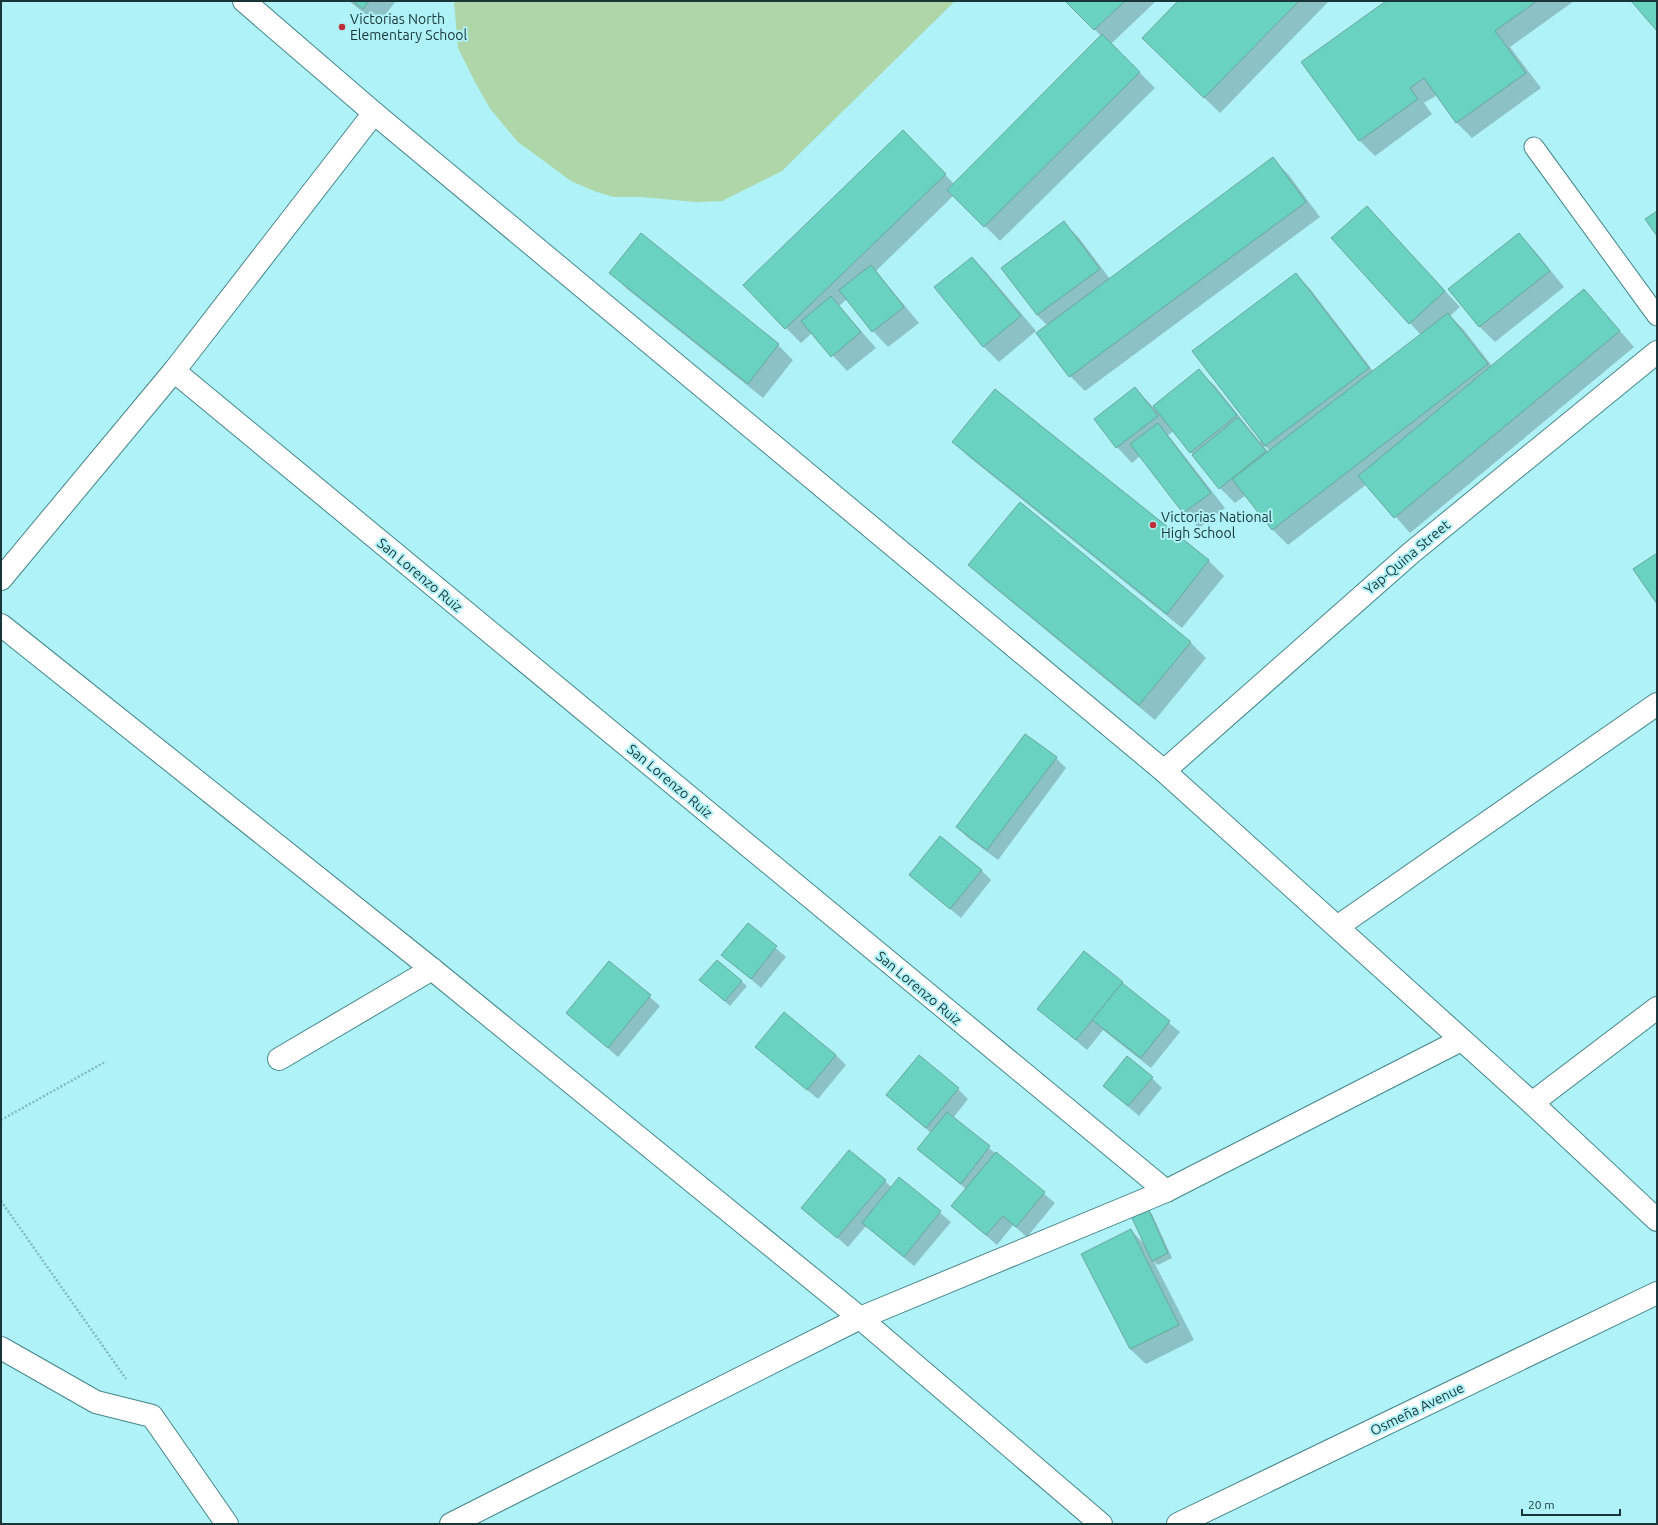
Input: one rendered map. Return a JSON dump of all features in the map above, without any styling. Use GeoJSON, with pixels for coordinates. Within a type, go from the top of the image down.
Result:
{"type":"FeatureCollection","features":[{"type":"Feature","properties":{"kind":"street"},"geometry":{"type":"LineString","coordinates":[[244,1],[374,113],[1164,771],[1532,1103],[1657,1220]]}},
{"type":"Feature","properties":{"kind":"street"},"geometry":{"type":"LineString","coordinates":[[1,578],[174,371],[374,113]]}},
{"type":"Feature","properties":{"kind":"street","name":"Yap-Quina Street"},"geometry":{"type":"LineString","coordinates":[[1164,771],[1411,553],[1657,352]]}},
{"type":"Feature","properties":{"kind":"street","name":"San Lorenzo Ruiz"},"geometry":{"type":"LineString","coordinates":[[174,371],[1166,1191]]}},
{"type":"Feature","properties":{"kind":"street"},"geometry":{"type":"LineString","coordinates":[[1,625],[432,969],[860,1318],[1101,1524]]}},
{"type":"Feature","properties":{"kind":"street"},"geometry":{"type":"LineString","coordinates":[[1337,927],[1657,704]]}},
{"type":"Feature","properties":{"kind":"street"},"geometry":{"type":"LineString","coordinates":[[279,1059],[432,969]]}},
{"type":"Feature","properties":{"kind":"street"},"geometry":{"type":"LineString","coordinates":[[1532,1103],[1657,1008]]}},
{"type":"Feature","properties":{"kind":"street"},"geometry":{"type":"LineString","coordinates":[[451,1524],[860,1318],[1166,1191],[1461,1040]]}},
{"type":"Feature","properties":{"kind":"street","name":"Osmeña Avenue"},"geometry":{"type":"LineString","coordinates":[[1178,1524],[1657,1293]]}},
{"type":"Feature","properties":{"kind":"street"},"geometry":{"type":"LineString","coordinates":[[1,1348],[96,1402],[152,1416],[227,1524]]}},
{"type":"Feature","properties":{"kind":"lane"},"geometry":{"type":"LineString","coordinates":[[1534,147],[1657,316]]}},
{"type":"Feature","properties":{"kind":"path"},"geometry":{"type":"LineString","coordinates":[[1,1120],[105,1062]]}},
{"type":"Feature","properties":{"kind":"path"},"geometry":{"type":"LineString","coordinates":[[1,1201],[152,1416]]}},
{"type":"Feature","properties":{"kind":"green space"},"geometry":{"type":"Polygon","coordinates":[[[454,1],[955,1],[782,171],[722,201],[696,202],[641,197],[613,197],[594,191],[571,181],[518,142],[491,110],[458,48],[454,1]]]}},
{"type":"Feature","properties":{"kind":"building"},"geometry":{"type":"Polygon","coordinates":[[[352,1],[369,1],[363,9],[352,1]]]}},
{"type":"Feature","properties":{"kind":"building"},"geometry":{"type":"Polygon","coordinates":[[[1065,1],[1125,1],[1094,30],[1065,1]]]}},
{"type":"Feature","properties":{"kind":"building"},"geometry":{"type":"Polygon","coordinates":[[[1178,1],[1299,1],[1204,98],[1142,38],[1178,1]]]}},
{"type":"Feature","properties":{"kind":"building"},"geometry":{"type":"Polygon","coordinates":[[[1386,1],[1537,1],[1495,31],[1526,73],[1456,123],[1424,78],[1410,88],[1418,99],[1359,141],[1301,62],[1386,1]]]}},
{"type":"Feature","properties":{"kind":"building"},"geometry":{"type":"Polygon","coordinates":[[[1631,1],[1657,1],[1657,31],[1631,1]]]}},
{"type":"Feature","properties":{"kind":"building"},"geometry":{"type":"Polygon","coordinates":[[[1102,34],[1140,72],[984,227],[947,190],[1102,34]]]}},
{"type":"Feature","properties":{"kind":"building"},"geometry":{"type":"Polygon","coordinates":[[[903,130],[946,174],[785,329],[743,285],[903,130]]]}},
{"type":"Feature","properties":{"kind":"building"},"geometry":{"type":"Polygon","coordinates":[[[1273,157],[1306,202],[1069,377],[1036,333],[1273,157]]]}},
{"type":"Feature","properties":{"kind":"building"},"geometry":{"type":"Polygon","coordinates":[[[1367,206],[1445,291],[1409,324],[1331,238],[1367,206]]]}},
{"type":"Feature","properties":{"kind":"building"},"geometry":{"type":"Polygon","coordinates":[[[1657,211],[1657,236],[1645,219],[1657,211]]]}},
{"type":"Feature","properties":{"kind":"building"},"geometry":{"type":"Polygon","coordinates":[[[1064,221],[1100,269],[1037,315],[1001,268],[1064,221]]]}},
{"type":"Feature","properties":{"kind":"building"},"geometry":{"type":"Polygon","coordinates":[[[641,233],[779,344],[748,384],[609,273],[641,233]]]}},
{"type":"Feature","properties":{"kind":"building"},"geometry":{"type":"Polygon","coordinates":[[[1519,233],[1550,271],[1479,327],[1448,289],[1519,233]]]}},
{"type":"Feature","properties":{"kind":"building"},"geometry":{"type":"Polygon","coordinates":[[[972,257],[1021,316],[983,347],[934,287],[972,257]]]}},
{"type":"Feature","properties":{"kind":"building"},"geometry":{"type":"Polygon","coordinates":[[[871,265],[904,307],[872,332],[839,290],[871,265]]]}},
{"type":"Feature","properties":{"kind":"building"},"geometry":{"type":"Polygon","coordinates":[[[1296,273],[1369,368],[1265,446],[1192,351],[1296,273]]]}},
{"type":"Feature","properties":{"kind":"building"},"geometry":{"type":"Polygon","coordinates":[[[1584,289],[1620,331],[1394,518],[1358,476],[1584,289]]]}},
{"type":"Feature","properties":{"kind":"building"},"geometry":{"type":"Polygon","coordinates":[[[831,296],[861,332],[831,357],[801,321],[831,296]]]}},
{"type":"Feature","properties":{"kind":"building"},"geometry":{"type":"Polygon","coordinates":[[[1448,313],[1488,364],[1272,530],[1232,479],[1448,313]]]}},
{"type":"Feature","properties":{"kind":"building"},"geometry":{"type":"Polygon","coordinates":[[[1199,369],[1237,415],[1190,453],[1153,406],[1199,369]]]}},
{"type":"Feature","properties":{"kind":"building"},"geometry":{"type":"Polygon","coordinates":[[[1135,387],[1158,416],[1116,448],[1094,419],[1135,387]]]}},
{"type":"Feature","properties":{"kind":"building"},"geometry":{"type":"Polygon","coordinates":[[[995,389],[1209,560],[1167,614],[952,442],[995,389]]]}},
{"type":"Feature","properties":{"kind":"building"},"geometry":{"type":"Polygon","coordinates":[[[1238,417],[1266,451],[1219,489],[1192,455],[1238,417]]]}},
{"type":"Feature","properties":{"kind":"building"},"geometry":{"type":"Polygon","coordinates":[[[1158,423],[1211,493],[1183,513],[1130,444],[1158,423]]]}},
{"type":"Feature","properties":{"kind":"building"},"geometry":{"type":"Polygon","coordinates":[[[1020,502],[1191,642],[1139,705],[968,565],[1020,502]]]}},
{"type":"Feature","properties":{"kind":"building"},"geometry":{"type":"Polygon","coordinates":[[[1657,553],[1657,604],[1633,569],[1657,553]]]}},
{"type":"Feature","properties":{"kind":"building"},"geometry":{"type":"Polygon","coordinates":[[[1025,734],[1057,757],[987,850],[956,827],[1025,734]]]}},
{"type":"Feature","properties":{"kind":"building"},"geometry":{"type":"Polygon","coordinates":[[[940,836],[982,870],[950,909],[909,875],[940,836]]]}},
{"type":"Feature","properties":{"kind":"building"},"geometry":{"type":"Polygon","coordinates":[[[748,923],[777,946],[751,979],[721,955],[748,923]]]}},
{"type":"Feature","properties":{"kind":"building"},"geometry":{"type":"Polygon","coordinates":[[[1084,951],[1123,982],[1076,1040],[1037,1009],[1084,951]]]}},
{"type":"Feature","properties":{"kind":"building"},"geometry":{"type":"Polygon","coordinates":[[[717,960],[742,981],[725,1001],[699,980],[717,960]]]}},
{"type":"Feature","properties":{"kind":"building"},"geometry":{"type":"Polygon","coordinates":[[[609,961],[651,995],[608,1048],[566,1013],[609,961]]]}},
{"type":"Feature","properties":{"kind":"building"},"geometry":{"type":"Polygon","coordinates":[[[1122,983],[1170,1021],[1141,1058],[1092,1020],[1122,983]]]}},
{"type":"Feature","properties":{"kind":"building"},"geometry":{"type":"Polygon","coordinates":[[[784,1012],[836,1055],[807,1090],[755,1047],[784,1012]]]}},
{"type":"Feature","properties":{"kind":"building"},"geometry":{"type":"Polygon","coordinates":[[[919,1055],[959,1088],[926,1128],[886,1095],[919,1055]]]}},
{"type":"Feature","properties":{"kind":"building"},"geometry":{"type":"Polygon","coordinates":[[[1127,1056],[1153,1077],[1128,1106],[1103,1086],[1127,1056]]]}},
{"type":"Feature","properties":{"kind":"building"},"geometry":{"type":"Polygon","coordinates":[[[947,1112],[990,1146],[961,1184],[917,1149],[947,1112]]]}},
{"type":"Feature","properties":{"kind":"building"},"geometry":{"type":"Polygon","coordinates":[[[849,1150],[886,1180],[837,1238],[801,1208],[849,1150]]]}},
{"type":"Feature","properties":{"kind":"building"},"geometry":{"type":"Polygon","coordinates":[[[996,1152],[1045,1192],[1016,1227],[1003,1216],[986,1235],[951,1206],[996,1152]]]}},
{"type":"Feature","properties":{"kind":"building"},"geometry":{"type":"Polygon","coordinates":[[[899,1177],[941,1211],[904,1257],[862,1223],[899,1177]]]}},
{"type":"Feature","properties":{"kind":"building"},"geometry":{"type":"Polygon","coordinates":[[[1148,1208],[1168,1253],[1152,1261],[1131,1216],[1148,1208]]]}},
{"type":"Feature","properties":{"kind":"building"},"geometry":{"type":"Polygon","coordinates":[[[1131,1229],[1179,1325],[1130,1349],[1081,1254],[1131,1229]]]}},
{"type":"Feature","properties":{"kind":"place","name":"Victorias North Elementary School"},"geometry":{"type":"Point","coordinates":[342,27]}},
{"type":"Feature","properties":{"kind":"place","name":"Victorias National High School"},"geometry":{"type":"Point","coordinates":[1153,525]}}]}
